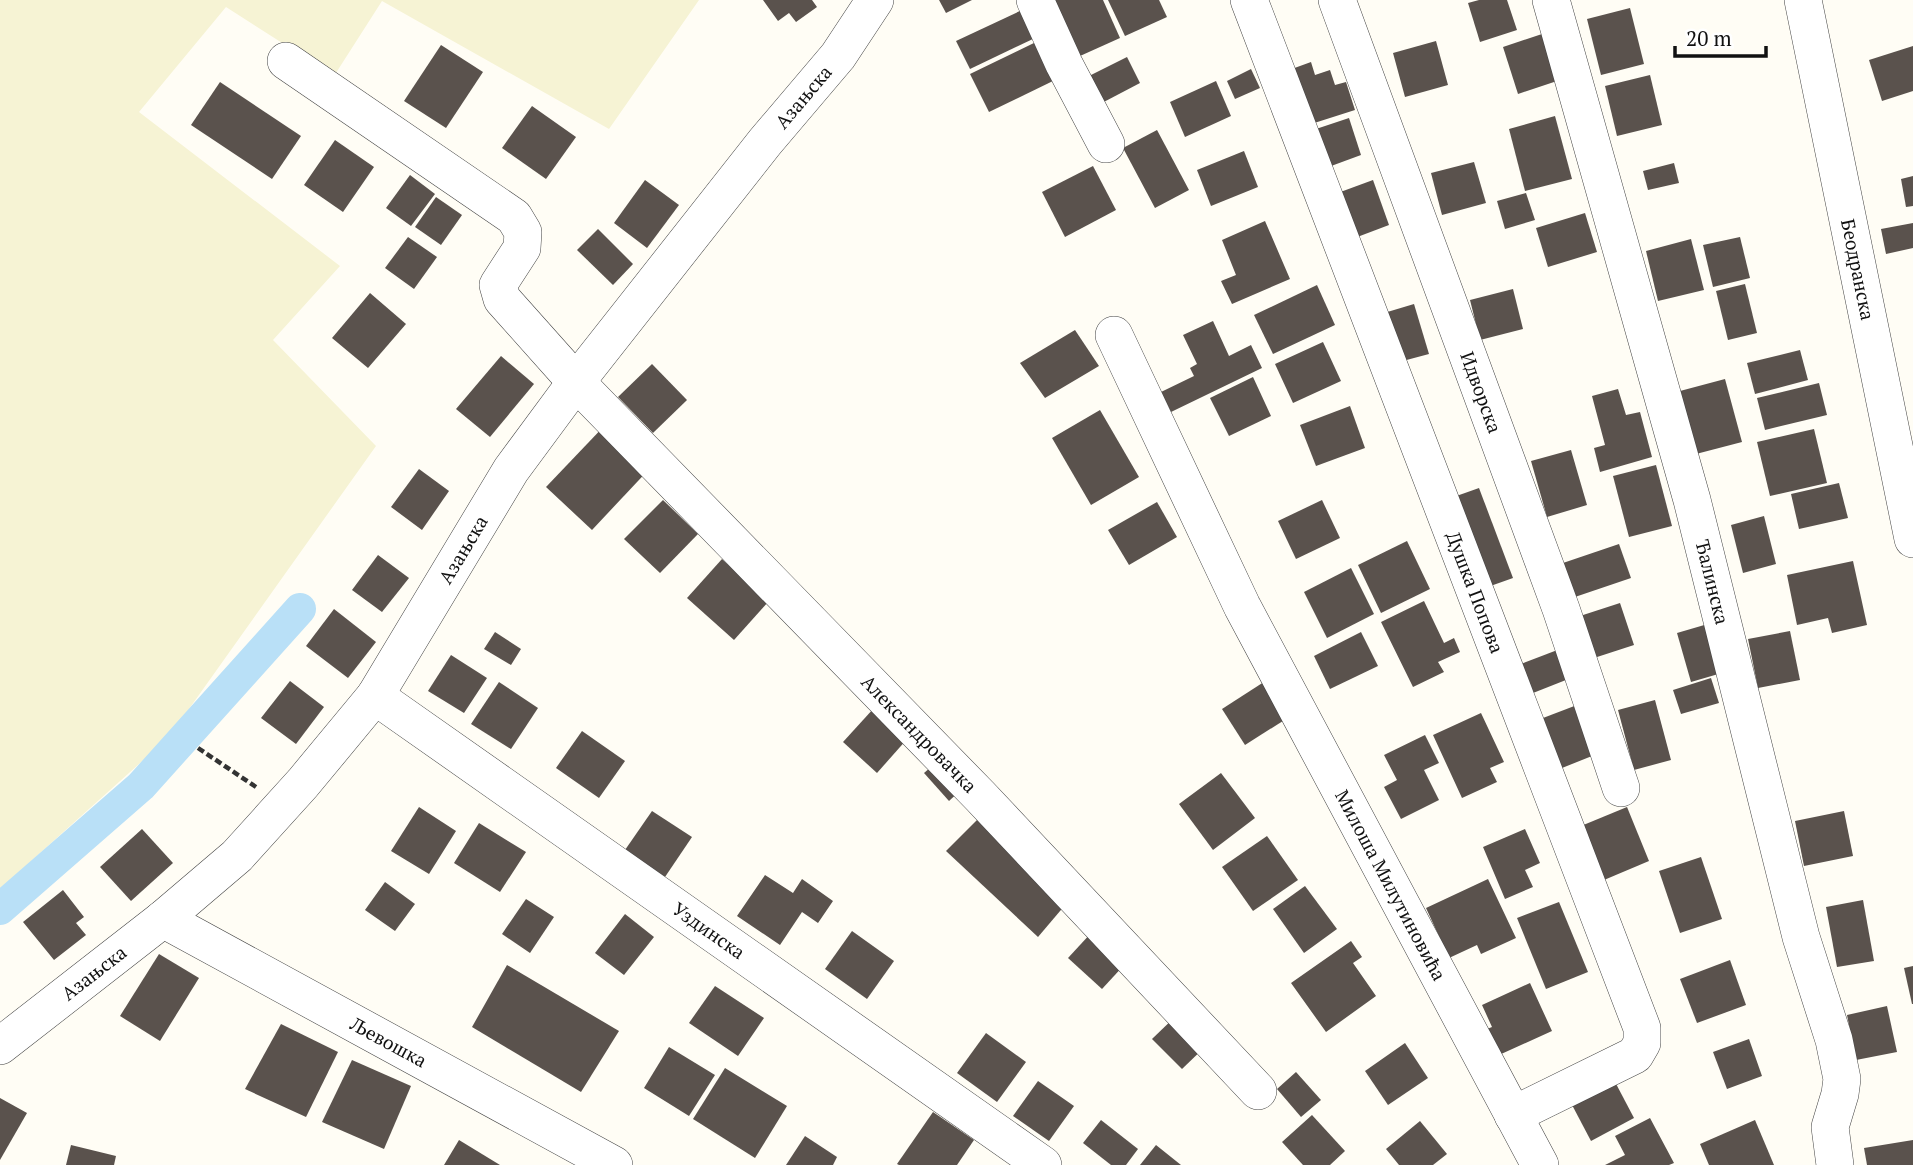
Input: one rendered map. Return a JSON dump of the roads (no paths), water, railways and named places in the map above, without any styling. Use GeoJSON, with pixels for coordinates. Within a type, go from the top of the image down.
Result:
{"type":"FeatureCollection","features":[{"type":"Feature","properties":{"kind":"street","name":"Азањска"},"geometry":{"type":"LineString","coordinates":[[0,1046],[163,919],[237,856],[283,806],[375,696],[511,470],[576,382],[765,142],[838,56],[875,0]]}},
{"type":"Feature","properties":{"kind":"street"},"geometry":{"type":"LineString","coordinates":[[1035,0],[1064,64],[1106,144]]}},
{"type":"Feature","properties":{"kind":"street","name":"Душка Попова"},"geometry":{"type":"LineString","coordinates":[[1249,0],[1642,1028],[1642,1043],[1635,1055],[1513,1115]]}},
{"type":"Feature","properties":{"kind":"street","name":"Идворска"},"geometry":{"type":"LineString","coordinates":[[1337,0],[1561,608],[1621,788]]}},
{"type":"Feature","properties":{"kind":"street","name":"Ђалинска"},"geometry":{"type":"LineString","coordinates":[[1551,0],[1692,500],[1801,937],[1834,1041],[1842,1079],[1830,1127],[1835,1165]]}},
{"type":"Feature","properties":{"kind":"street","name":"Беодранска"},"geometry":{"type":"LineString","coordinates":[[1803,0],[1913,539]]}},
{"type":"Feature","properties":{"kind":"street","name":"Александровачка"},"geometry":{"type":"LineString","coordinates":[[286,61],[514,217],[523,232],[522,248],[499,285],[502,299],[576,382],[980,796],[1258,1091]]}},
{"type":"Feature","properties":{"kind":"street","name":"Милоша Милутиновића"},"geometry":{"type":"LineString","coordinates":[[1114,335],[1242,606],[1540,1165]]}},
{"type":"Feature","properties":{"kind":"street","name":"Уздинска"},"geometry":{"type":"LineString","coordinates":[[375,696],[1043,1165]]}},
{"type":"Feature","properties":{"kind":"street","name":"Љевошка"},"geometry":{"type":"LineString","coordinates":[[163,919],[614,1165]]}},
{"type":"Feature","properties":{"kind":"waterway"},"geometry":{"type":"LineString","coordinates":[[0,909],[141,786],[300,609]]}}]}
